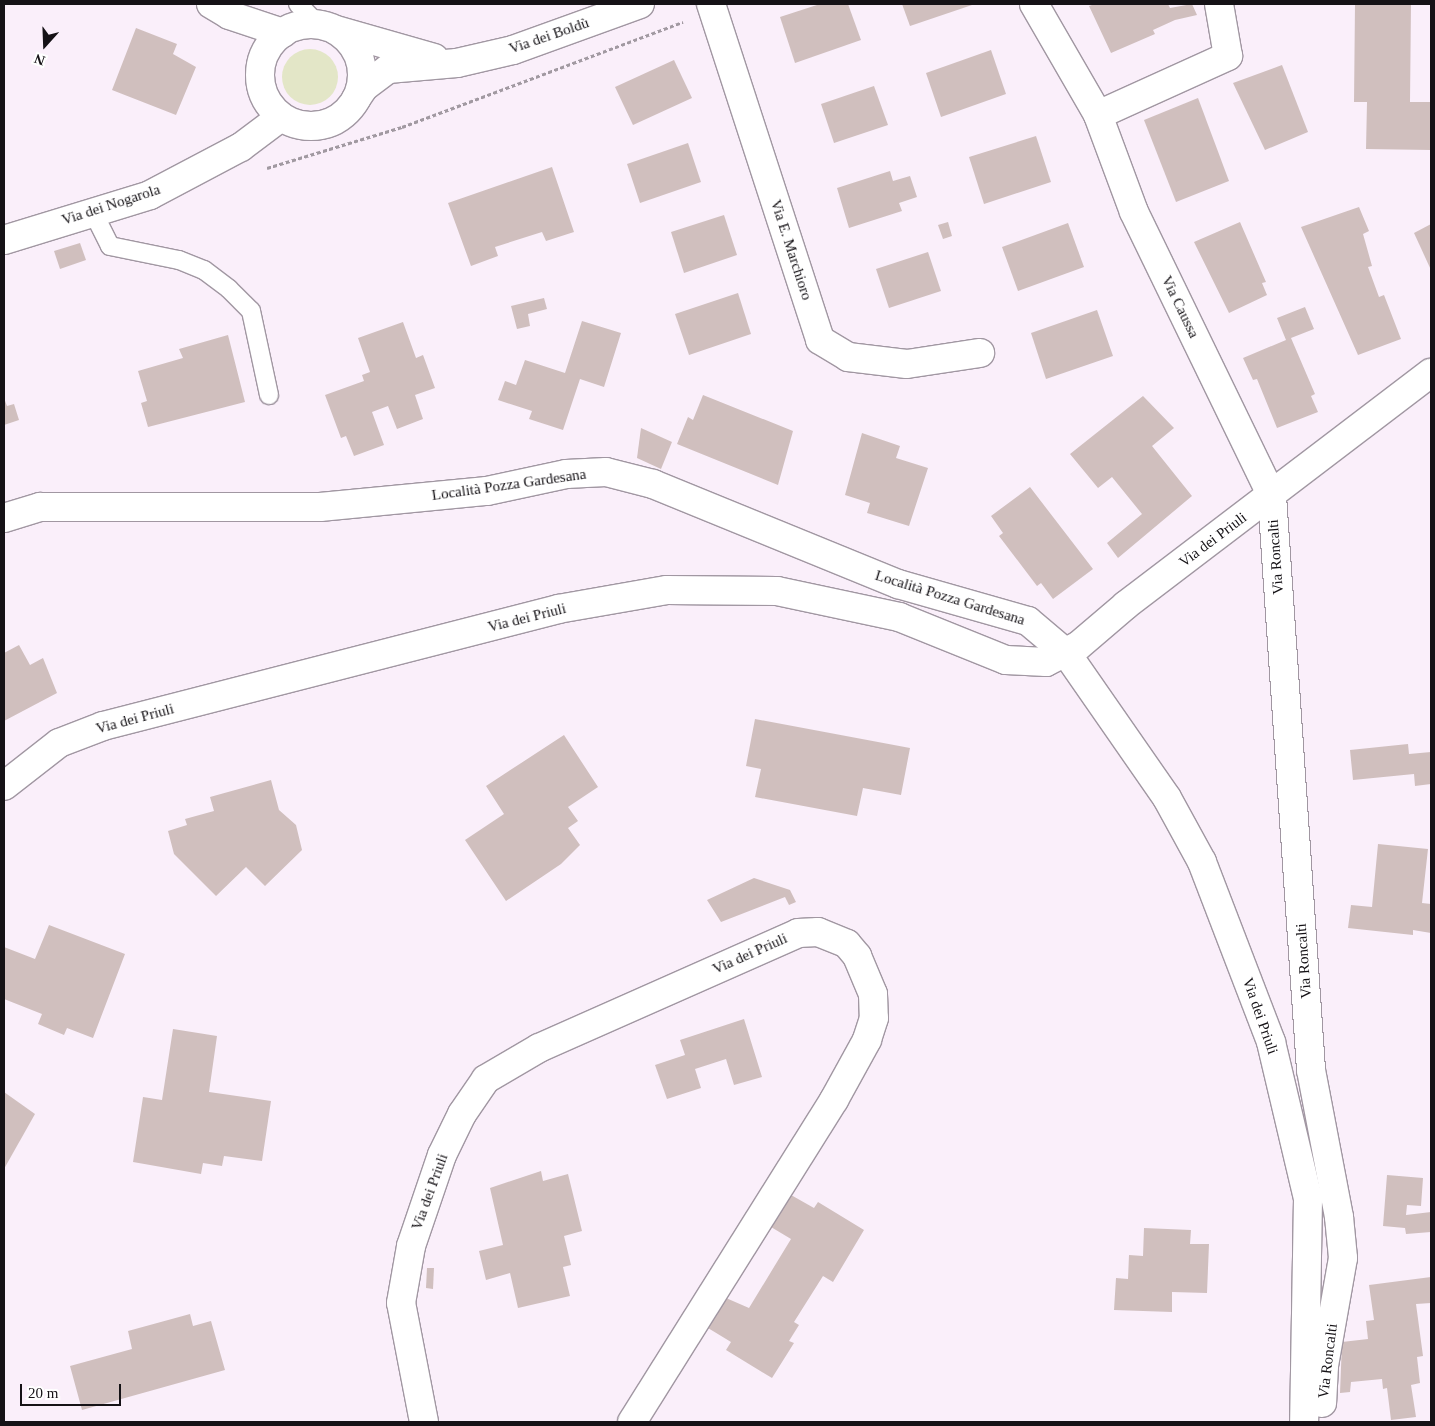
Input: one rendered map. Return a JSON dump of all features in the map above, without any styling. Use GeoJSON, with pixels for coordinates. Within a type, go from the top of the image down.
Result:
{"type":"FeatureCollection","features":[{"type":"Feature","properties":{"kind":"street","name":"Via dei Boldù"},"geometry":{"type":"LineString","coordinates":[[281,117],[304,125],[328,123],[354,103],[364,87],[388,70],[457,62],[513,50],[640,4]]}},
{"type":"Feature","properties":{"kind":"street","name":"Via Caussa"},"geometry":{"type":"LineString","coordinates":[[1034,4],[1098,115],[1134,212],[1272,496]]}},
{"type":"Feature","properties":{"kind":"street"},"geometry":{"type":"LineString","coordinates":[[1098,115],[1228,56],[1219,4]]}},
{"type":"Feature","properties":{"kind":"street","name":"Via E. Marchioro"},"geometry":{"type":"LineString","coordinates":[[712,5],[820,340],[848,357],[907,364],[980,353]]}},
{"type":"Feature","properties":{"kind":"street"},"geometry":{"type":"LineString","coordinates":[[220,10],[282,33],[262,61],[262,92],[241,147]]}},
{"type":"Feature","properties":{"kind":"street"},"geometry":{"type":"LineString","coordinates":[[220,10],[262,61]]}},
{"type":"Feature","properties":{"kind":"street","name":"Via dei Boldù"},"geometry":{"type":"LineString","coordinates":[[282,33],[293,27],[322,26],[419,56],[457,62]]}},
{"type":"Feature","properties":{"kind":"street"},"geometry":{"type":"LineString","coordinates":[[322,26],[340,34],[359,58],[360,89],[354,103]]}},
{"type":"Feature","properties":{"kind":"street"},"geometry":{"type":"LineString","coordinates":[[262,92],[281,117]]}},
{"type":"Feature","properties":{"kind":"street","name":"Via dei Nogarola"},"geometry":{"type":"LineString","coordinates":[[4,240],[92,210],[150,195],[241,147],[281,117]]}},
{"type":"Feature","properties":{"kind":"street","name":"Via dei Priuli"},"geometry":{"type":"LineString","coordinates":[[4,786],[60,742],[103,726],[558,609],[667,590],[777,591],[900,617],[1006,660],[1046,662],[1067,654],[1431,374]]}},
{"type":"Feature","properties":{"kind":"street","name":"Località Pozza Gardesana"},"geometry":{"type":"LineString","coordinates":[[4,518],[40,507],[320,507],[487,491],[566,474],[606,472],[654,484],[898,584],[1028,621],[1067,654]]}},
{"type":"Feature","properties":{"kind":"street","name":"Via Roncalti"},"geometry":{"type":"LineString","coordinates":[[1272,496],[1311,1070],[1339,1217],[1343,1258],[1324,1366],[1321,1422]]}},
{"type":"Feature","properties":{"kind":"street","name":"Via dei Priuli"},"geometry":{"type":"LineString","coordinates":[[1067,654],[1162,790],[1202,862],[1271,1042],[1308,1199],[1304,1422]]}},
{"type":"Feature","properties":{"kind":"street","name":"Via dei Priuli"},"geometry":{"type":"LineString","coordinates":[[424,1422],[401,1303],[411,1246],[442,1155],[462,1114],[486,1079],[539,1048],[798,933],[818,932],[847,944],[857,956],[873,994],[874,1018],[867,1040],[834,1100],[632,1422]]}},
{"type":"Feature","properties":{"kind":"lane"},"geometry":{"type":"LineString","coordinates":[[298,4],[322,26]]}},
{"type":"Feature","properties":{"kind":"lane"},"geometry":{"type":"LineString","coordinates":[[92,210],[110,246],[179,260],[204,270],[251,311],[269,396]]}},
{"type":"Feature","properties":{"kind":"path"},"geometry":{"type":"LineString","coordinates":[[265,168],[402,127],[668,30],[712,5]]}},
{"type":"Feature","properties":{"kind":"green space"},"geometry":{"type":"Polygon","coordinates":[[[310,49],[330,57],[338,77],[330,97],[310,105],[290,97],[282,77],[290,57],[310,49]]]}},
{"type":"Feature","properties":{"kind":"building"},"geometry":{"type":"Polygon","coordinates":[[[820,4],[848,4],[861,40],[795,63],[780,17],[820,4]]]}},
{"type":"Feature","properties":{"kind":"building"},"geometry":{"type":"Polygon","coordinates":[[[902,4],[975,4],[910,26],[902,4]]]}},
{"type":"Feature","properties":{"kind":"building"},"geometry":{"type":"Polygon","coordinates":[[[1095,4],[1168,4],[1170,8],[1192,4],[1197,15],[1175,20],[1153,30],[1155,34],[1111,53],[1089,6],[1095,4]]]}},
{"type":"Feature","properties":{"kind":"building"},"geometry":{"type":"Polygon","coordinates":[[[1355,4],[1411,4],[1410,102],[1431,102],[1431,150],[1366,149],[1367,102],[1354,102],[1355,4]]]}},
{"type":"Feature","properties":{"kind":"building"},"geometry":{"type":"Polygon","coordinates":[[[136,28],[177,44],[173,54],[196,67],[176,115],[112,90],[136,28]]]}},
{"type":"Feature","properties":{"kind":"building"},"geometry":{"type":"Polygon","coordinates":[[[991,50],[1006,94],[941,117],[926,73],[991,50]]]}},
{"type":"Feature","properties":{"kind":"building"},"geometry":{"type":"Polygon","coordinates":[[[674,60],[692,98],[633,125],[615,87],[674,60]]]}},
{"type":"Feature","properties":{"kind":"building"},"geometry":{"type":"Polygon","coordinates":[[[1282,65],[1308,132],[1265,150],[1233,83],[1282,65]]]}},
{"type":"Feature","properties":{"kind":"building"},"geometry":{"type":"Polygon","coordinates":[[[874,86],[888,125],[834,143],[821,104],[874,86]]]}},
{"type":"Feature","properties":{"kind":"building"},"geometry":{"type":"Polygon","coordinates":[[[1198,98],[1229,181],[1176,202],[1144,120],[1198,98]]]}},
{"type":"Feature","properties":{"kind":"building"},"geometry":{"type":"Polygon","coordinates":[[[1036,136],[1051,182],[984,204],[969,157],[1036,136]]]}},
{"type":"Feature","properties":{"kind":"building"},"geometry":{"type":"Polygon","coordinates":[[[688,143],[701,182],[640,203],[627,164],[688,143]]]}},
{"type":"Feature","properties":{"kind":"building"},"geometry":{"type":"Polygon","coordinates":[[[552,167],[574,232],[546,241],[542,232],[495,247],[498,256],[471,266],[448,203],[552,167]]]}},
{"type":"Feature","properties":{"kind":"building"},"geometry":{"type":"Polygon","coordinates":[[[890,171],[893,181],[910,176],[917,197],[899,203],[902,211],[849,228],[837,188],[890,171]]]}},
{"type":"Feature","properties":{"kind":"building"},"geometry":{"type":"Polygon","coordinates":[[[1359,207],[1369,231],[1363,234],[1372,266],[1368,267],[1379,297],[1384,295],[1401,339],[1358,355],[1301,227],[1359,207]]]}},
{"type":"Feature","properties":{"kind":"building"},"geometry":{"type":"Polygon","coordinates":[[[724,215],[737,255],[684,273],[671,232],[724,215]]]}},
{"type":"Feature","properties":{"kind":"building"},"geometry":{"type":"Polygon","coordinates":[[[948,222],[952,236],[943,239],[938,225],[948,222]]]}},
{"type":"Feature","properties":{"kind":"building"},"geometry":{"type":"Polygon","coordinates":[[[1240,222],[1266,282],[1262,283],[1267,295],[1229,313],[1194,242],[1240,222]]]}},
{"type":"Feature","properties":{"kind":"building"},"geometry":{"type":"Polygon","coordinates":[[[1068,223],[1084,267],[1018,291],[1002,247],[1068,223]]]}},
{"type":"Feature","properties":{"kind":"building"},"geometry":{"type":"Polygon","coordinates":[[[1431,224],[1431,270],[1414,233],[1431,224]]]}},
{"type":"Feature","properties":{"kind":"building"},"geometry":{"type":"Polygon","coordinates":[[[80,243],[86,260],[60,269],[54,251],[80,243]]]}},
{"type":"Feature","properties":{"kind":"building"},"geometry":{"type":"Polygon","coordinates":[[[928,252],[941,291],[889,308],[876,269],[928,252]]]}},
{"type":"Feature","properties":{"kind":"building"},"geometry":{"type":"Polygon","coordinates":[[[738,293],[751,334],[689,355],[675,314],[738,293]]]}},
{"type":"Feature","properties":{"kind":"building"},"geometry":{"type":"Polygon","coordinates":[[[544,298],[547,309],[528,314],[530,326],[517,329],[511,306],[544,298]]]}},
{"type":"Feature","properties":{"kind":"building"},"geometry":{"type":"Polygon","coordinates":[[[1305,307],[1314,329],[1291,338],[1315,394],[1311,396],[1318,412],[1277,428],[1257,379],[1253,380],[1243,358],[1286,340],[1277,318],[1305,307]]]}},
{"type":"Feature","properties":{"kind":"building"},"geometry":{"type":"Polygon","coordinates":[[[1097,310],[1113,356],[1046,379],[1031,333],[1097,310]]]}},
{"type":"Feature","properties":{"kind":"building"},"geometry":{"type":"Polygon","coordinates":[[[582,321],[621,333],[604,387],[580,379],[563,430],[529,419],[532,411],[498,400],[505,381],[516,385],[525,360],[565,373],[582,321]]]}},
{"type":"Feature","properties":{"kind":"building"},"geometry":{"type":"Polygon","coordinates":[[[403,322],[416,358],[423,355],[435,388],[415,395],[423,419],[397,429],[388,406],[372,412],[384,445],[354,456],[346,436],[341,438],[325,395],[364,381],[362,375],[370,372],[358,338],[403,322]]]}},
{"type":"Feature","properties":{"kind":"building"},"geometry":{"type":"Polygon","coordinates":[[[228,335],[245,402],[148,427],[141,403],[147,401],[138,371],[183,358],[179,349],[228,335]]]}},
{"type":"Feature","properties":{"kind":"building"},"geometry":{"type":"Polygon","coordinates":[[[703,395],[793,431],[778,485],[677,444],[688,417],[693,420],[703,395]]]}},
{"type":"Feature","properties":{"kind":"building"},"geometry":{"type":"Polygon","coordinates":[[[1143,396],[1174,428],[1152,446],[1192,496],[1118,558],[1107,543],[1142,514],[1112,477],[1098,488],[1070,454],[1143,396]]]}},
{"type":"Feature","properties":{"kind":"building"},"geometry":{"type":"Polygon","coordinates":[[[4,398],[7,406],[14,404],[19,420],[4,425],[4,398]]]}},
{"type":"Feature","properties":{"kind":"building"},"geometry":{"type":"Polygon","coordinates":[[[641,428],[672,442],[661,469],[637,458],[641,428]]]}},
{"type":"Feature","properties":{"kind":"building"},"geometry":{"type":"Polygon","coordinates":[[[862,433],[900,446],[896,458],[928,468],[909,526],[867,513],[870,503],[845,495],[862,433]]]}},
{"type":"Feature","properties":{"kind":"building"},"geometry":{"type":"Polygon","coordinates":[[[1030,487],[1093,569],[1053,599],[1041,583],[1037,586],[999,536],[1003,533],[991,516],[1030,487]]]}},
{"type":"Feature","properties":{"kind":"building"},"geometry":{"type":"Polygon","coordinates":[[[19,645],[30,665],[43,658],[57,693],[4,721],[4,653],[19,645]]]}},
{"type":"Feature","properties":{"kind":"building"},"geometry":{"type":"Polygon","coordinates":[[[755,719],[910,748],[901,795],[863,788],[857,816],[755,797],[761,769],[746,766],[755,719]]]}},
{"type":"Feature","properties":{"kind":"building"},"geometry":{"type":"Polygon","coordinates":[[[564,735],[598,787],[568,807],[578,821],[568,828],[580,845],[561,864],[506,901],[465,840],[504,814],[486,786],[564,735]]]}},
{"type":"Feature","properties":{"kind":"building"},"geometry":{"type":"Polygon","coordinates":[[[1408,744],[1409,754],[1431,752],[1431,784],[1415,786],[1414,774],[1353,780],[1350,750],[1408,744]]]}},
{"type":"Feature","properties":{"kind":"building"},"geometry":{"type":"Polygon","coordinates":[[[271,780],[279,810],[296,825],[302,850],[265,886],[246,867],[216,896],[174,854],[168,831],[187,825],[185,819],[214,811],[210,797],[271,780]]]}},
{"type":"Feature","properties":{"kind":"building"},"geometry":{"type":"Polygon","coordinates":[[[1378,844],[1428,849],[1422,903],[1431,904],[1431,933],[1413,930],[1413,935],[1348,928],[1351,905],[1372,907],[1378,844]]]}},
{"type":"Feature","properties":{"kind":"building"},"geometry":{"type":"Polygon","coordinates":[[[754,878],[790,890],[796,902],[789,905],[785,897],[721,922],[707,900],[754,878]]]}},
{"type":"Feature","properties":{"kind":"building"},"geometry":{"type":"Polygon","coordinates":[[[49,925],[125,954],[93,1038],[67,1028],[64,1035],[38,1024],[42,1014],[4,999],[4,947],[35,959],[49,925]]]}},
{"type":"Feature","properties":{"kind":"building"},"geometry":{"type":"Polygon","coordinates":[[[744,1019],[762,1077],[734,1085],[726,1059],[695,1069],[701,1088],[667,1099],[655,1065],[685,1055],[680,1040],[744,1019]]]}},
{"type":"Feature","properties":{"kind":"building"},"geometry":{"type":"Polygon","coordinates":[[[173,1029],[217,1036],[209,1092],[271,1101],[262,1161],[224,1156],[222,1166],[203,1163],[201,1174],[133,1162],[143,1097],[162,1100],[173,1029]]]}},
{"type":"Feature","properties":{"kind":"building"},"geometry":{"type":"Polygon","coordinates":[[[4,1092],[35,1114],[4,1169],[4,1092]]]}},
{"type":"Feature","properties":{"kind":"building"},"geometry":{"type":"Polygon","coordinates":[[[541,1171],[543,1181],[568,1174],[582,1231],[564,1236],[571,1265],[563,1267],[570,1296],[518,1308],[510,1273],[486,1280],[479,1251],[503,1245],[490,1188],[541,1171]]]}},
{"type":"Feature","properties":{"kind":"building"},"geometry":{"type":"Polygon","coordinates":[[[1387,1175],[1423,1178],[1421,1206],[1407,1205],[1406,1215],[1431,1212],[1431,1232],[1406,1234],[1405,1228],[1383,1226],[1387,1175]]]}},
{"type":"Feature","properties":{"kind":"building"},"geometry":{"type":"Polygon","coordinates":[[[791,1195],[814,1208],[818,1202],[864,1230],[833,1282],[823,1276],[794,1322],[799,1325],[789,1341],[794,1343],[772,1378],[726,1350],[731,1342],[708,1328],[726,1298],[749,1308],[791,1239],[771,1227],[791,1195]]]}},
{"type":"Feature","properties":{"kind":"building"},"geometry":{"type":"Polygon","coordinates":[[[1144,1228],[1191,1230],[1190,1244],[1209,1244],[1207,1293],[1172,1292],[1172,1312],[1114,1310],[1116,1278],[1128,1279],[1129,1255],[1143,1256],[1144,1228]]]}},
{"type":"Feature","properties":{"kind":"building"},"geometry":{"type":"Polygon","coordinates":[[[427,1268],[434,1268],[433,1289],[426,1288],[427,1268]]]}},
{"type":"Feature","properties":{"kind":"building"},"geometry":{"type":"Polygon","coordinates":[[[1431,1277],[1431,1303],[1416,1304],[1423,1356],[1417,1357],[1420,1383],[1411,1385],[1416,1417],[1391,1420],[1387,1388],[1383,1389],[1382,1379],[1351,1382],[1350,1392],[1340,1393],[1342,1342],[1368,1339],[1366,1321],[1374,1320],[1369,1285],[1431,1277]]]}},
{"type":"Feature","properties":{"kind":"building"},"geometry":{"type":"Polygon","coordinates":[[[190,1314],[193,1326],[211,1321],[225,1370],[82,1410],[70,1366],[132,1349],[128,1331],[190,1314]]]}}]}
